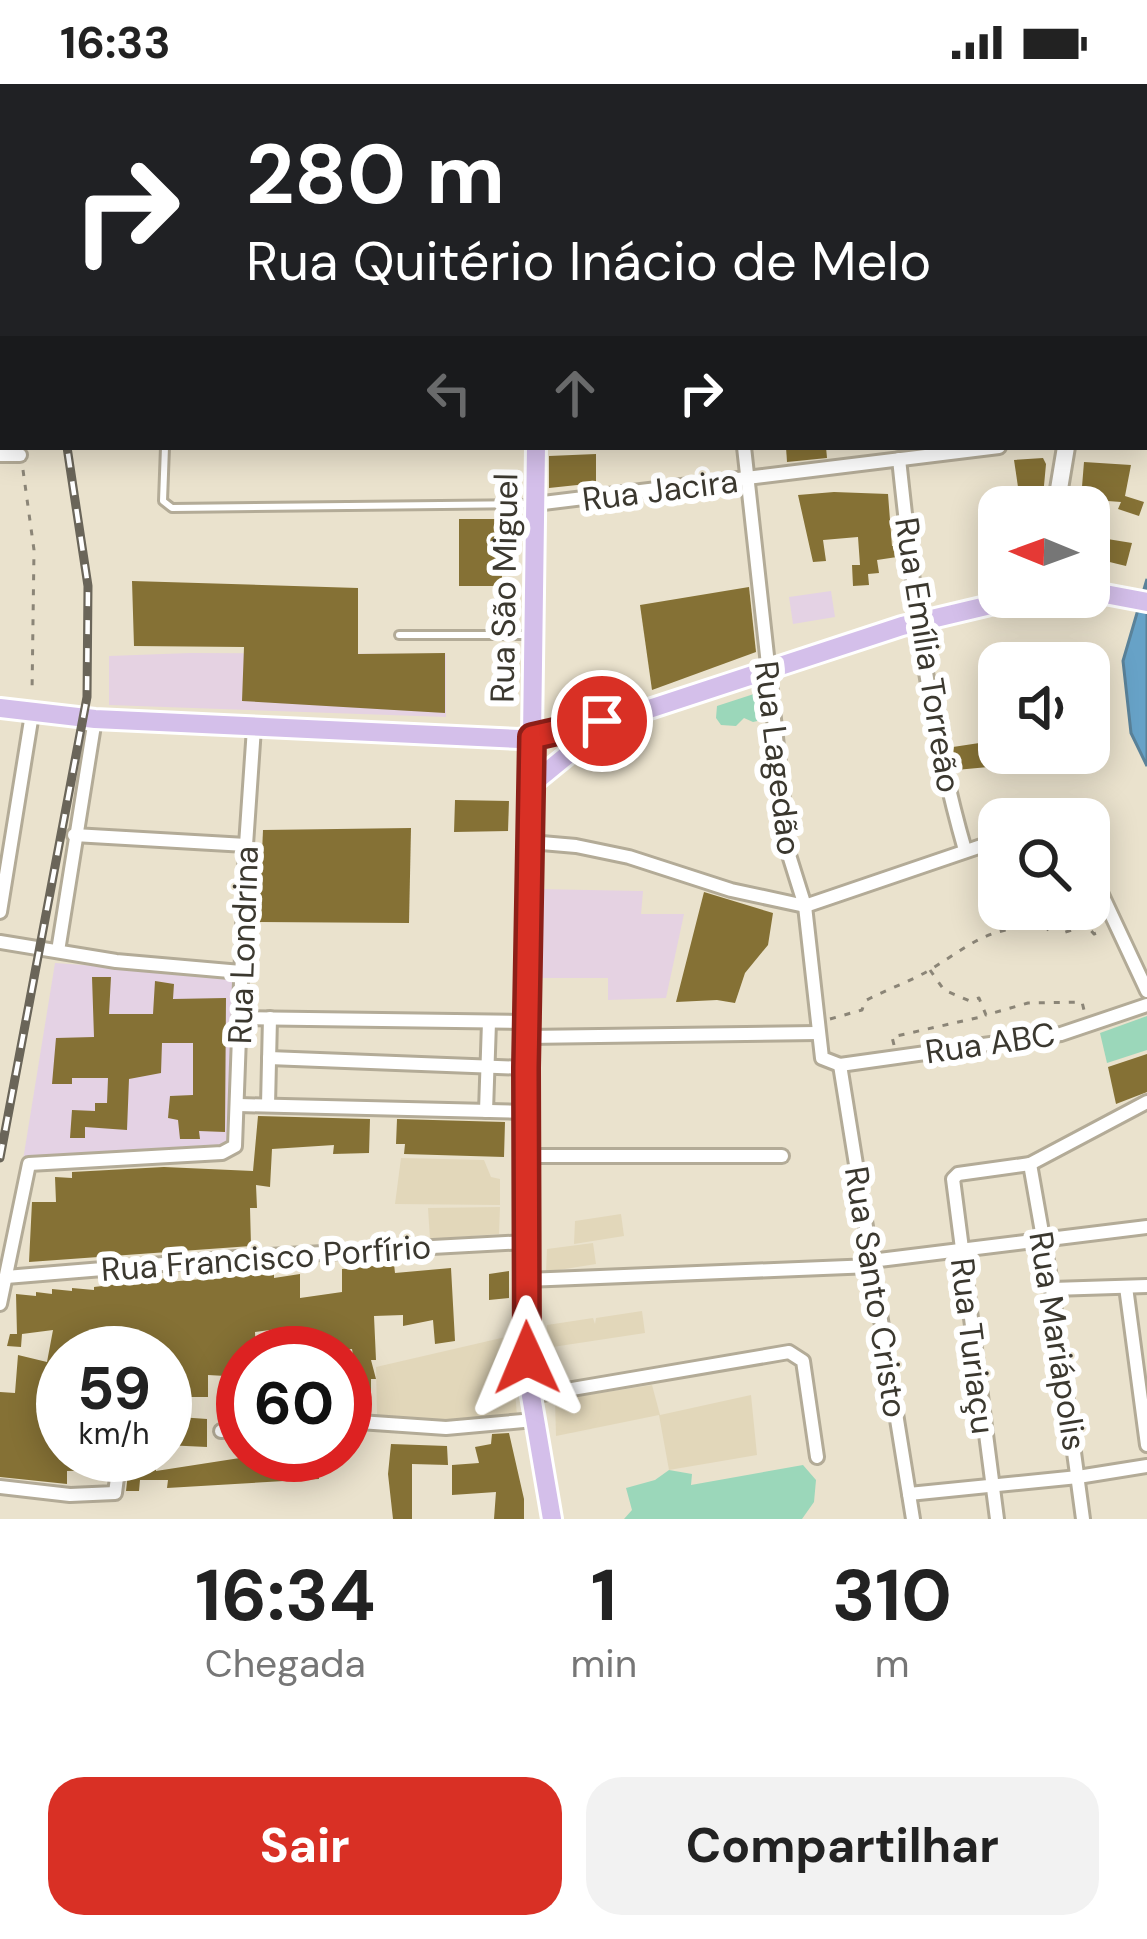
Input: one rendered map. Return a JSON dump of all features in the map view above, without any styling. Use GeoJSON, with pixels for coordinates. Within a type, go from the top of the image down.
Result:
{"type":"FeatureCollection","features":[{"type":"Feature","properties":{"kind":"main road","name":"Rua São Miguel"},"geometry":{"type":"LineString","coordinates":[[536,450],[525,1243],[531,1396],[552,1519]]}},
{"type":"Feature","properties":{"kind":"main road"},"geometry":{"type":"LineString","coordinates":[[1060,486],[1066,450]]}},
{"type":"Feature","properties":{"kind":"main road"},"geometry":{"type":"LineString","coordinates":[[1110,594],[1147,602]]}},
{"type":"Feature","properties":{"kind":"main road"},"geometry":{"type":"LineString","coordinates":[[0,708],[254,728],[496,740],[532,737],[637,713],[766,668],[978,608]]}},
{"type":"Feature","properties":{"kind":"main road"},"geometry":{"type":"LineString","coordinates":[[532,784],[576,748],[637,713]]}},
{"type":"Feature","properties":{"kind":"street","name":"Rua Lagedão"},"geometry":{"type":"LineString","coordinates":[[744,450],[789,855],[805,906],[822,1058],[835,1064]]}},
{"type":"Feature","properties":{"kind":"street","name":"Rua Jacira"},"geometry":{"type":"LineString","coordinates":[[535,504],[746,480],[937,451]]}},
{"type":"Feature","properties":{"kind":"street"},"geometry":{"type":"LineString","coordinates":[[0,455],[20,455]]}},
{"type":"Feature","properties":{"kind":"street","name":"Rua Emília Torreão"},"geometry":{"type":"LineString","coordinates":[[899,459],[918,622],[948,792],[965,850]]}},
{"type":"Feature","properties":{"kind":"street"},"geometry":{"type":"LineString","coordinates":[[0,912],[32,714]]}},
{"type":"Feature","properties":{"kind":"street"},"geometry":{"type":"LineString","coordinates":[[58,951],[94,719]]}},
{"type":"Feature","properties":{"kind":"street","name":"Rua Londrina"},"geometry":{"type":"LineString","coordinates":[[6,1276],[25,1169],[34,1162],[222,1153],[236,1145],[254,728]]}},
{"type":"Feature","properties":{"kind":"street"},"geometry":{"type":"LineString","coordinates":[[74,835],[246,845]]}},
{"type":"Feature","properties":{"kind":"street"},"geometry":{"type":"LineString","coordinates":[[530,842],[629,857],[731,890],[805,906],[978,846]]}},
{"type":"Feature","properties":{"kind":"street"},"geometry":{"type":"LineString","coordinates":[[1110,908],[1147,991]]}},
{"type":"Feature","properties":{"kind":"street"},"geometry":{"type":"LineString","coordinates":[[0,942],[242,972]]}},
{"type":"Feature","properties":{"kind":"street","name":"Rua ABC"},"geometry":{"type":"LineString","coordinates":[[835,1064],[1025,1040],[1088,1028],[1147,1005]]}},
{"type":"Feature","properties":{"kind":"street"},"geometry":{"type":"LineString","coordinates":[[241,1018],[489,1022],[526,1030],[817,1028]]}},
{"type":"Feature","properties":{"kind":"street","name":"Rua Londrina"},"geometry":{"type":"LineString","coordinates":[[268,1106],[270,1018]]}},
{"type":"Feature","properties":{"kind":"street"},"geometry":{"type":"LineString","coordinates":[[486,1111],[489,1022]]}},
{"type":"Feature","properties":{"kind":"street"},"geometry":{"type":"LineString","coordinates":[[269,1058],[526,1068]]}},
{"type":"Feature","properties":{"kind":"street","name":"Rua Santo Cristo"},"geometry":{"type":"LineString","coordinates":[[835,1064],[913,1519]]}},
{"type":"Feature","properties":{"kind":"street"},"geometry":{"type":"LineString","coordinates":[[1030,1164],[1147,1102]]}},
{"type":"Feature","properties":{"kind":"street"},"geometry":{"type":"LineString","coordinates":[[238,1105],[527,1112]]}},
{"type":"Feature","properties":{"kind":"street"},"geometry":{"type":"LineString","coordinates":[[526,1156],[782,1156]]}},
{"type":"Feature","properties":{"kind":"street","name":"Rua Turiaçu"},"geometry":{"type":"LineString","coordinates":[[997,1519],[952,1187],[958,1174],[1030,1164]]}},
{"type":"Feature","properties":{"kind":"street","name":"Rua Mariápolis"},"geometry":{"type":"LineString","coordinates":[[1030,1164],[1083,1519]]}},
{"type":"Feature","properties":{"kind":"street"},"geometry":{"type":"LineString","coordinates":[[526,1280],[872,1264],[1147,1228]]}},
{"type":"Feature","properties":{"kind":"street","name":"Rua Francisco Porfírio"},"geometry":{"type":"LineString","coordinates":[[6,1276],[248,1257],[525,1243]]}},
{"type":"Feature","properties":{"kind":"street"},"geometry":{"type":"LineString","coordinates":[[0,1304],[6,1276]]}},
{"type":"Feature","properties":{"kind":"street"},"geometry":{"type":"LineString","coordinates":[[1052,1289],[1147,1286]]}},
{"type":"Feature","properties":{"kind":"street"},"geometry":{"type":"LineString","coordinates":[[1126,1287],[1147,1445]]}},
{"type":"Feature","properties":{"kind":"street"},"geometry":{"type":"LineString","coordinates":[[531,1396],[789,1352],[802,1361],[817,1457]]}},
{"type":"Feature","properties":{"kind":"street"},"geometry":{"type":"LineString","coordinates":[[372,1423],[446,1428],[534,1420]]}},
{"type":"Feature","properties":{"kind":"street"},"geometry":{"type":"LineString","coordinates":[[909,1494],[1147,1466]]}},
{"type":"Feature","properties":{"kind":"street"},"geometry":{"type":"LineString","coordinates":[[0,1487],[70,1495],[115,1493],[116,1482]]}},
{"type":"Feature","properties":{"kind":"lane"},"geometry":{"type":"LineString","coordinates":[[165,450],[163,501],[172,508],[535,504]]}},
{"type":"Feature","properties":{"kind":"lane"},"geometry":{"type":"LineString","coordinates":[[399,635],[533,635]]}},
{"type":"Feature","properties":{"kind":"path"},"geometry":{"type":"LineString","coordinates":[[20,455],[34,550],[32,714]]}},
{"type":"Feature","properties":{"kind":"path"},"geometry":{"type":"LineString","coordinates":[[817,1028],[862,1010],[865,1001],[999,929],[1045,926],[1050,932],[1060,926],[1064,933],[1086,926],[1094,934],[1119,926]]}},
{"type":"Feature","properties":{"kind":"path"},"geometry":{"type":"LineString","coordinates":[[930,970],[944,990],[970,1001],[979,998],[986,1015]]}},
{"type":"Feature","properties":{"kind":"path"},"geometry":{"type":"LineString","coordinates":[[896,1056],[892,1036],[1028,1003],[1082,1002],[1088,1028]]}},
{"type":"Feature","properties":{"kind":"shaded area"},"geometry":{"type":"Polygon","coordinates":[[[831,591],[835,617],[793,624],[789,597],[831,591]]]}},
{"type":"Feature","properties":{"kind":"shaded area"},"geometry":{"type":"Polygon","coordinates":[[[446,654],[446,717],[109,705],[109,656],[446,654]]]}},
{"type":"Feature","properties":{"kind":"shaded area"},"geometry":{"type":"Polygon","coordinates":[[[535,889],[643,891],[641,914],[684,914],[666,998],[608,1000],[608,978],[535,978],[535,889]]]}},
{"type":"Feature","properties":{"kind":"shaded area"},"geometry":{"type":"Polygon","coordinates":[[[55,963],[238,976],[237,1154],[23,1160],[55,963]]]}},
{"type":"Feature","properties":{"kind":"shaded area"},"geometry":{"type":"Polygon","coordinates":[[[401,1158],[484,1160],[491,1177],[500,1179],[500,1205],[395,1204],[401,1158]]]}},
{"type":"Feature","properties":{"kind":"shaded area"},"geometry":{"type":"Polygon","coordinates":[[[500,1207],[499,1234],[430,1239],[428,1208],[500,1207]]]}},
{"type":"Feature","properties":{"kind":"shaded area"},"geometry":{"type":"Polygon","coordinates":[[[621,1214],[624,1236],[574,1244],[575,1221],[621,1214]]]}},
{"type":"Feature","properties":{"kind":"shaded area"},"geometry":{"type":"Polygon","coordinates":[[[593,1243],[596,1264],[546,1272],[547,1249],[593,1243]]]}},
{"type":"Feature","properties":{"kind":"shaded area"},"geometry":{"type":"Polygon","coordinates":[[[642,1311],[645,1333],[546,1348],[547,1325],[593,1318],[595,1324],[596,1318],[642,1311]]]}},
{"type":"Feature","properties":{"kind":"shaded area"},"geometry":{"type":"Polygon","coordinates":[[[510,1336],[517,1415],[453,1420],[377,1416],[376,1367],[510,1336]]]}},
{"type":"Feature","properties":{"kind":"shaded area"},"geometry":{"type":"Polygon","coordinates":[[[652,1385],[660,1415],[751,1395],[757,1455],[669,1470],[659,1415],[556,1436],[555,1400],[652,1385]]]}},
{"type":"Feature","properties":{"kind":"green space"},"geometry":{"type":"Polygon","coordinates":[[[760,692],[766,719],[744,718],[736,726],[721,725],[716,718],[717,706],[760,692]]]}},
{"type":"Feature","properties":{"kind":"green space"},"geometry":{"type":"Polygon","coordinates":[[[1147,1016],[1147,1050],[1107,1063],[1100,1033],[1147,1016]]]}},
{"type":"Feature","properties":{"kind":"green space"},"geometry":{"type":"Polygon","coordinates":[[[803,1465],[816,1480],[814,1502],[802,1519],[624,1519],[632,1510],[626,1488],[655,1480],[669,1470],[692,1474],[691,1485],[803,1465]]]}},
{"type":"Feature","properties":{"kind":"water"},"geometry":{"type":"Polygon","coordinates":[[[1147,579],[1147,766],[1131,733],[1123,661],[1147,579]]]}},
{"type":"Feature","properties":{"kind":"building"},"geometry":{"type":"Polygon","coordinates":[[[786,450],[826,450],[827,458],[787,462],[786,450]]]}},
{"type":"Feature","properties":{"kind":"building"},"geometry":{"type":"Polygon","coordinates":[[[596,454],[596,483],[549,488],[549,456],[596,454]]]}},
{"type":"Feature","properties":{"kind":"building"},"geometry":{"type":"Polygon","coordinates":[[[1043,458],[1044,486],[1018,486],[1014,460],[1043,458]]]}},
{"type":"Feature","properties":{"kind":"building"},"geometry":{"type":"Polygon","coordinates":[[[1084,462],[1131,465],[1125,496],[1144,502],[1139,516],[1118,509],[1121,502],[1110,501],[1110,486],[1082,486],[1084,462]]]}},
{"type":"Feature","properties":{"kind":"building"},"geometry":{"type":"Polygon","coordinates":[[[888,494],[897,557],[877,560],[879,573],[868,574],[869,585],[853,586],[852,565],[860,565],[858,537],[823,540],[826,561],[813,562],[798,495],[888,494]]]}},
{"type":"Feature","properties":{"kind":"building"},"geometry":{"type":"Polygon","coordinates":[[[459,519],[502,519],[502,586],[459,586],[459,519]]]}},
{"type":"Feature","properties":{"kind":"building"},"geometry":{"type":"Polygon","coordinates":[[[1110,539],[1132,543],[1126,566],[1110,562],[1110,539]]]}},
{"type":"Feature","properties":{"kind":"building"},"geometry":{"type":"Polygon","coordinates":[[[132,581],[358,588],[358,654],[445,653],[445,713],[242,701],[244,647],[134,646],[132,581]]]}},
{"type":"Feature","properties":{"kind":"building"},"geometry":{"type":"Polygon","coordinates":[[[749,587],[756,652],[652,690],[640,605],[749,587]]]}},
{"type":"Feature","properties":{"kind":"building"},"geometry":{"type":"Polygon","coordinates":[[[978,743],[978,768],[956,770],[953,747],[978,743]]]}},
{"type":"Feature","properties":{"kind":"building"},"geometry":{"type":"Polygon","coordinates":[[[455,800],[509,801],[508,831],[454,832],[455,800]]]}},
{"type":"Feature","properties":{"kind":"building"},"geometry":{"type":"Polygon","coordinates":[[[411,828],[409,923],[259,922],[263,830],[411,828]]]}},
{"type":"Feature","properties":{"kind":"building"},"geometry":{"type":"Polygon","coordinates":[[[704,892],[773,913],[768,945],[745,973],[735,1003],[676,1002],[704,892]]]}},
{"type":"Feature","properties":{"kind":"building"},"geometry":{"type":"Polygon","coordinates":[[[92,977],[111,977],[109,1014],[153,1014],[155,981],[174,984],[173,999],[226,998],[225,1132],[199,1131],[200,1139],[180,1139],[178,1120],[168,1118],[170,1096],[193,1095],[193,1043],[162,1043],[161,1073],[129,1079],[127,1130],[85,1127],[85,1138],[70,1138],[72,1110],[95,1111],[95,1103],[107,1103],[108,1078],[72,1078],[72,1084],[52,1084],[56,1038],[94,1037],[92,977]]]}},
{"type":"Feature","properties":{"kind":"building"},"geometry":{"type":"Polygon","coordinates":[[[1147,1054],[1147,1092],[1116,1104],[1108,1067],[1147,1054]]]}},
{"type":"Feature","properties":{"kind":"building"},"geometry":{"type":"Polygon","coordinates":[[[258,1116],[370,1119],[369,1153],[333,1154],[334,1145],[272,1149],[270,1187],[256,1185],[257,1208],[250,1208],[251,1246],[29,1262],[32,1202],[56,1202],[55,1177],[164,1167],[253,1171],[258,1116]]]}},
{"type":"Feature","properties":{"kind":"building"},"geometry":{"type":"Polygon","coordinates":[[[397,1119],[505,1122],[504,1157],[404,1154],[405,1144],[396,1144],[397,1119]]]}},
{"type":"Feature","properties":{"kind":"building"},"geometry":{"type":"Polygon","coordinates":[[[394,1264],[395,1273],[451,1268],[455,1341],[435,1344],[433,1320],[403,1326],[403,1315],[374,1316],[376,1360],[372,1360],[372,1326],[216,1326],[216,1375],[208,1375],[208,1397],[192,1397],[192,1326],[36,1326],[36,1332],[22,1334],[21,1347],[7,1346],[10,1334],[17,1334],[16,1294],[94,1290],[167,1278],[167,1282],[274,1273],[274,1278],[300,1274],[300,1298],[342,1292],[342,1269],[394,1264]]]}},
{"type":"Feature","properties":{"kind":"building"},"geometry":{"type":"Polygon","coordinates":[[[509,1271],[509,1298],[489,1300],[489,1274],[509,1271]]]}},
{"type":"Feature","properties":{"kind":"building"},"geometry":{"type":"Polygon","coordinates":[[[18,1355],[36,1359],[36,1481],[0,1477],[0,1392],[15,1393],[18,1355]]]}},
{"type":"Feature","properties":{"kind":"building"},"geometry":{"type":"Polygon","coordinates":[[[192,1418],[207,1419],[207,1447],[192,1446],[192,1418]]]}},
{"type":"Feature","properties":{"kind":"building"},"geometry":{"type":"Polygon","coordinates":[[[509,1433],[524,1519],[494,1519],[496,1492],[452,1495],[452,1465],[479,1463],[475,1447],[491,1444],[492,1434],[509,1433]]]}},
{"type":"Feature","properties":{"kind":"building"},"geometry":{"type":"Polygon","coordinates":[[[391,1444],[447,1446],[448,1465],[412,1464],[412,1519],[393,1519],[388,1474],[391,1444]]]}},
{"type":"Feature","properties":{"kind":"building"},"geometry":{"type":"Polygon","coordinates":[[[216,1462],[216,1482],[268,1482],[167,1488],[168,1482],[192,1482],[192,1465],[216,1462]]]}},
{"type":"Feature","properties":{"kind":"building"},"geometry":{"type":"Polygon","coordinates":[[[127,1482],[140,1482],[139,1491],[126,1491],[127,1482]]]}},
{"type":"Feature","properties":{"kind":"railway"},"geometry":{"type":"LineString","coordinates":[[0,1158],[87,697],[88,586],[67,450]]}},
{"type":"Feature","properties":{"kind":"route"},"geometry":{"type":"LineString","coordinates":[[527,1358],[532,737],[602,721]]}}]}
